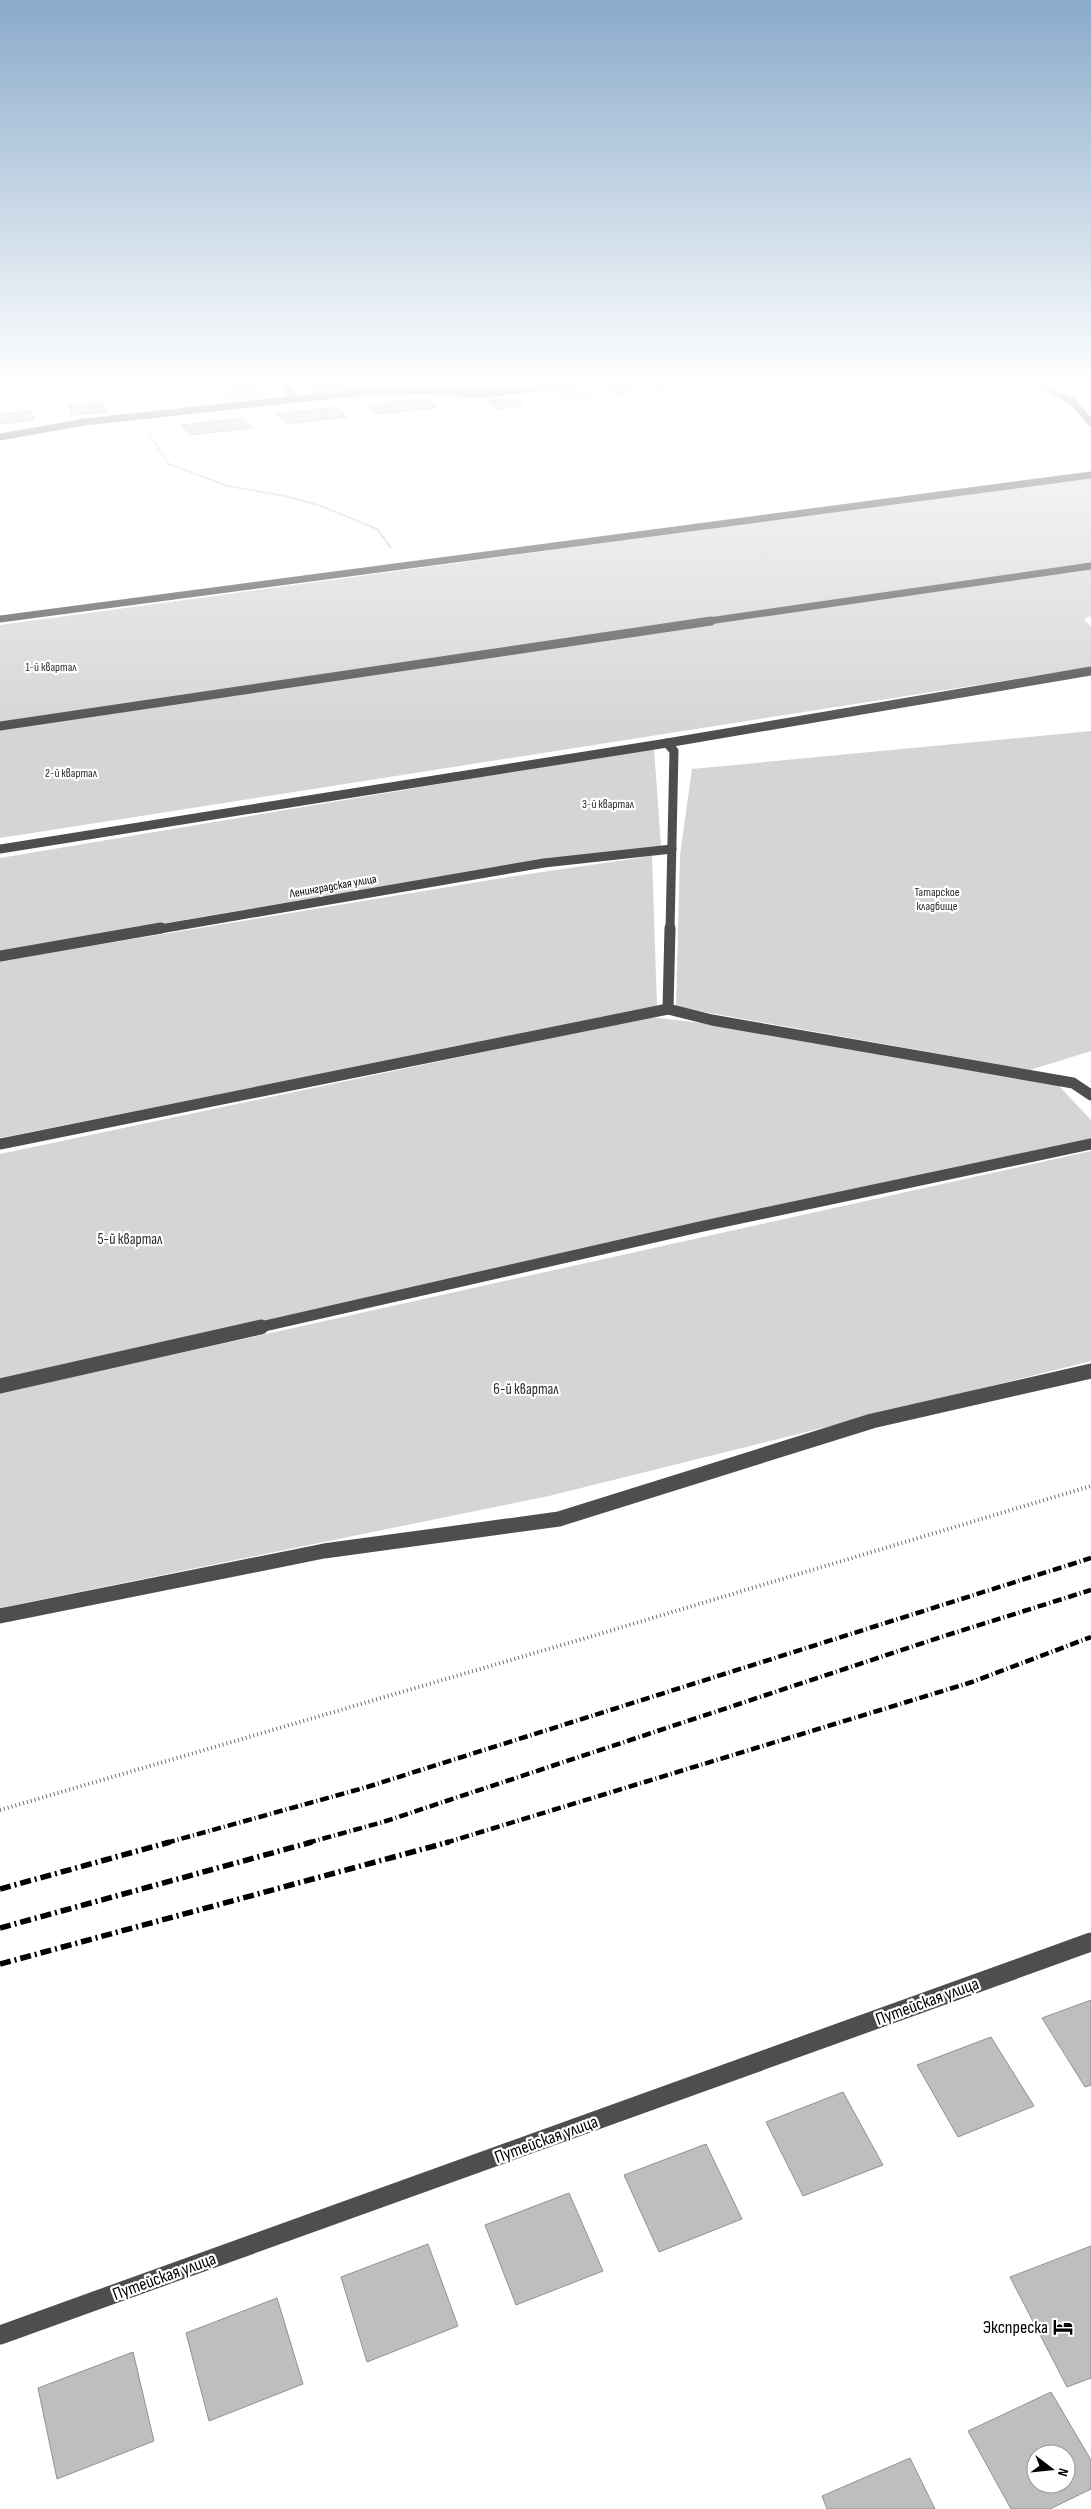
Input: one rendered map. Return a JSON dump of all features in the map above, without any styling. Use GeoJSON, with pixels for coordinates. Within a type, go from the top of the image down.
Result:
{"type":"FeatureCollection","features":[{"type":"Feature","properties":{"kind":"street"},"geometry":{"type":"LineString","coordinates":[[0,619],[893,501]]}},
{"type":"Feature","properties":{"kind":"street"},"geometry":{"type":"LineString","coordinates":[[0,726],[1091,566]]}},
{"type":"Feature","properties":{"kind":"street"},"geometry":{"type":"LineString","coordinates":[[0,849],[667,743],[1091,671]]}},
{"type":"Feature","properties":{"kind":"street"},"geometry":{"type":"LineString","coordinates":[[667,743],[674,751],[668,1009]]}},
{"type":"Feature","properties":{"kind":"street","name":"Ленинградская улица"},"geometry":{"type":"LineString","coordinates":[[0,956],[544,863],[672,849]]}},
{"type":"Feature","properties":{"kind":"street"},"geometry":{"type":"LineString","coordinates":[[0,1144],[668,1009],[712,1020],[1073,1083],[1091,1095]]}},
{"type":"Feature","properties":{"kind":"street"},"geometry":{"type":"LineString","coordinates":[[0,1386],[689,1230],[1091,1144]]}},
{"type":"Feature","properties":{"kind":"street"},"geometry":{"type":"LineString","coordinates":[[0,1616],[324,1551],[559,1519],[872,1421],[1091,1371]]}},
{"type":"Feature","properties":{"kind":"street","name":"Путейская улица"},"geometry":{"type":"LineString","coordinates":[[0,2335],[1091,1942]]}},
{"type":"Feature","properties":{"kind":"path"},"geometry":{"type":"LineString","coordinates":[[303,501],[321,506],[377,529],[392,550],[396,552]]}},
{"type":"Feature","properties":{"kind":"path"},"geometry":{"type":"LineString","coordinates":[[0,1810],[596,1635],[1091,1486]]}},
{"type":"Feature","properties":{"kind":"green space","name":"1-й квартал"},"geometry":{"type":"Polygon","coordinates":[[[913,501],[1091,501],[1091,563],[0,724],[0,625],[913,501]]]}},
{"type":"Feature","properties":{"kind":"green space","name":"2-й квартал"},"geometry":{"type":"Polygon","coordinates":[[[1091,569],[1091,616],[1084,619],[1091,627],[1091,667],[0,838],[0,730],[649,632],[1091,569]]]}},
{"type":"Feature","properties":{"kind":"green space","name":"Татарское кладбище"},"geometry":{"type":"Polygon","coordinates":[[[1091,731],[1091,1051],[1030,1070],[676,1007],[680,855],[692,769],[1091,731]]]}},
{"type":"Feature","properties":{"kind":"green space","name":"3-й квартал"},"geometry":{"type":"Polygon","coordinates":[[[654,748],[661,846],[539,860],[0,951],[0,858],[654,748]]]}},
{"type":"Feature","properties":{"kind":"green space"},"geometry":{"type":"Polygon","coordinates":[[[652,856],[657,1007],[0,1138],[0,961],[515,876],[652,856]]]}},
{"type":"Feature","properties":{"kind":"green space","name":"5-й квартал"},"geometry":{"type":"Polygon","coordinates":[[[650,1017],[710,1024],[1059,1086],[1091,1120],[1091,1139],[0,1380],[0,1154],[650,1017]]]}},
{"type":"Feature","properties":{"kind":"green space","name":"6-й квартал"},"geometry":{"type":"Polygon","coordinates":[[[1091,1151],[1091,1361],[549,1496],[0,1608],[0,1393],[1091,1151]]]}},
{"type":"Feature","properties":{"kind":"building"},"geometry":{"type":"Polygon","coordinates":[[[1091,2000],[1091,2085],[1085,2087],[1042,2018],[1091,2000]]]}},
{"type":"Feature","properties":{"kind":"building"},"geometry":{"type":"Polygon","coordinates":[[[991,2037],[1034,2106],[958,2137],[917,2065],[991,2037]]]}},
{"type":"Feature","properties":{"kind":"building"},"geometry":{"type":"Polygon","coordinates":[[[843,2092],[883,2165],[803,2196],[766,2122],[843,2092]]]}},
{"type":"Feature","properties":{"kind":"building"},"geometry":{"type":"Polygon","coordinates":[[[706,2144],[742,2219],[659,2252],[624,2175],[706,2144]]]}},
{"type":"Feature","properties":{"kind":"building"},"geometry":{"type":"Polygon","coordinates":[[[569,2193],[603,2271],[516,2305],[485,2225],[569,2193]]]}},
{"type":"Feature","properties":{"kind":"building"},"geometry":{"type":"Polygon","coordinates":[[[428,2244],[458,2326],[367,2362],[341,2277],[428,2244]]]}},
{"type":"Feature","properties":{"kind":"building","name":"Экспреска"},"geometry":{"type":"Polygon","coordinates":[[[1091,2246],[1091,2378],[1067,2387],[1010,2277],[1091,2246]]]}},
{"type":"Feature","properties":{"kind":"building"},"geometry":{"type":"Polygon","coordinates":[[[277,2298],[303,2384],[209,2421],[186,2333],[277,2298]]]}},
{"type":"Feature","properties":{"kind":"building"},"geometry":{"type":"Polygon","coordinates":[[[133,2352],[154,2441],[57,2479],[38,2388],[133,2352]]]}},
{"type":"Feature","properties":{"kind":"building"},"geometry":{"type":"Polygon","coordinates":[[[1051,2392],[1091,2460],[1091,2489],[1050,2509],[1011,2509],[968,2431],[1051,2392]]]}},
{"type":"Feature","properties":{"kind":"building"},"geometry":{"type":"Polygon","coordinates":[[[910,2458],[935,2509],[827,2509],[822,2496],[910,2458]]]}},
{"type":"Feature","properties":{"kind":"railway"},"geometry":{"type":"LineString","coordinates":[[166,1843],[367,1787],[1091,1558]]}},
{"type":"Feature","properties":{"kind":"railway"},"geometry":{"type":"LineString","coordinates":[[307,1843],[383,1822],[941,1637],[1091,1590]]}},
{"type":"Feature","properties":{"kind":"railway"},"geometry":{"type":"LineString","coordinates":[[445,1843],[972,1682],[1091,1637]]}},
{"type":"Feature","properties":{"kind":"railway"},"geometry":{"type":"LineString","coordinates":[[0,1889],[170,1842]]}},
{"type":"Feature","properties":{"kind":"railway"},"geometry":{"type":"LineString","coordinates":[[0,1928],[312,1842]]}},
{"type":"Feature","properties":{"kind":"railway"},"geometry":{"type":"LineString","coordinates":[[0,1964],[449,1842]]}},
{"type":"Feature","properties":{"kind":"place","name":"Экспреска"},"geometry":{"type":"Point","coordinates":[1063,2327]}}]}
